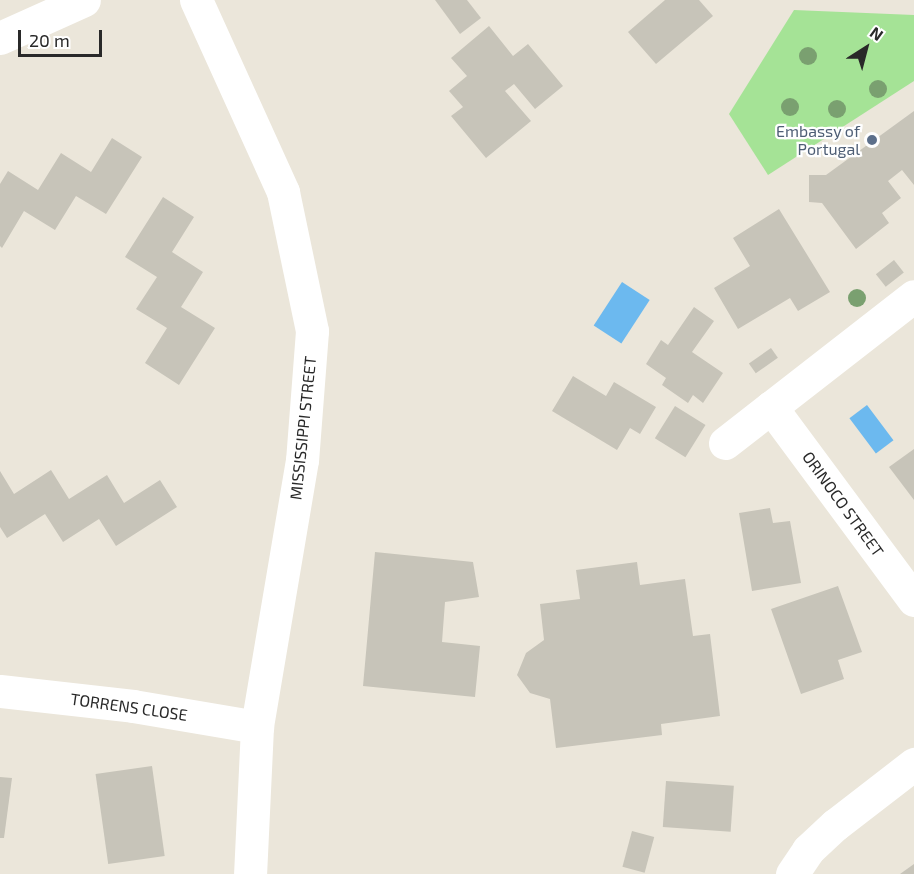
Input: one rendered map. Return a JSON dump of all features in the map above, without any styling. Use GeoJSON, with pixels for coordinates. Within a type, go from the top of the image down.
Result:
{"type":"FeatureCollection","features":[{"type":"Feature","properties":{"kind":"street"},"geometry":{"type":"LineString","coordinates":[[0,38],[84,0]]}},
{"type":"Feature","properties":{"kind":"street","name":"MISSISSIPPI STREET"},"geometry":{"type":"LineString","coordinates":[[196,0],[283,192],[312,331],[302,460],[257,727],[250,874]]}},
{"type":"Feature","properties":{"kind":"street"},"geometry":{"type":"LineString","coordinates":[[725,443],[914,296]]}},
{"type":"Feature","properties":{"kind":"street","name":"ORINOCO STREET"},"geometry":{"type":"LineString","coordinates":[[771,407],[914,600]]}},
{"type":"Feature","properties":{"kind":"street","name":"TORRENS CLOSE"},"geometry":{"type":"LineString","coordinates":[[0,691],[133,706],[257,727]]}},
{"type":"Feature","properties":{"kind":"street"},"geometry":{"type":"LineString","coordinates":[[792,874],[808,850],[828,831],[914,764]]}},
{"type":"Feature","properties":{"kind":"green space"},"geometry":{"type":"Polygon","coordinates":[[[794,10],[914,15],[914,81],[768,175],[729,114],[794,10]]]}},
{"type":"Feature","properties":{"kind":"water"},"geometry":{"type":"Polygon","coordinates":[[[622,282],[650,300],[621,344],[594,326],[622,282]]]}},
{"type":"Feature","properties":{"kind":"water"},"geometry":{"type":"Polygon","coordinates":[[[867,405],[893,440],[876,453],[849,418],[867,405]]]}},
{"type":"Feature","properties":{"kind":"building"},"geometry":{"type":"Polygon","coordinates":[[[435,0],[467,0],[481,18],[460,34],[435,0]]]}},
{"type":"Feature","properties":{"kind":"building"},"geometry":{"type":"Polygon","coordinates":[[[665,0],[699,0],[713,16],[656,64],[628,32],[665,0]]]}},
{"type":"Feature","properties":{"kind":"building"},"geometry":{"type":"Polygon","coordinates":[[[489,26],[513,56],[528,44],[563,86],[535,109],[514,84],[505,91],[531,121],[486,158],[451,116],[463,107],[449,91],[467,76],[451,58],[489,26]]]}},
{"type":"Feature","properties":{"kind":"building"},"geometry":{"type":"Polygon","coordinates":[[[914,111],[914,185],[902,170],[888,181],[901,198],[882,213],[889,223],[856,249],[822,203],[809,202],[809,175],[826,175],[914,111]]]}},
{"type":"Feature","properties":{"kind":"building"},"geometry":{"type":"Polygon","coordinates":[[[112,138],[142,157],[106,214],[76,196],[55,230],[24,211],[2,248],[0,246],[0,184],[8,171],[38,190],[61,153],[91,172],[112,138]]]}},
{"type":"Feature","properties":{"kind":"building"},"geometry":{"type":"Polygon","coordinates":[[[163,197],[194,217],[172,252],[203,272],[181,307],[215,328],[179,385],[145,363],[167,328],[136,309],[157,277],[125,257],[163,197]]]}},
{"type":"Feature","properties":{"kind":"building"},"geometry":{"type":"Polygon","coordinates":[[[779,209],[830,292],[798,311],[790,298],[738,329],[714,288],[750,266],[733,238],[779,209]]]}},
{"type":"Feature","properties":{"kind":"building"},"geometry":{"type":"Polygon","coordinates":[[[894,260],[904,273],[886,287],[876,274],[894,260]]]}},
{"type":"Feature","properties":{"kind":"building"},"geometry":{"type":"Polygon","coordinates":[[[694,307],[714,321],[692,352],[723,373],[703,403],[693,395],[688,403],[662,385],[666,378],[646,364],[661,340],[668,345],[694,307]]]}},
{"type":"Feature","properties":{"kind":"building"},"geometry":{"type":"Polygon","coordinates":[[[771,348],[778,358],[756,373],[749,363],[771,348]]]}},
{"type":"Feature","properties":{"kind":"building"},"geometry":{"type":"Polygon","coordinates":[[[573,376],[606,396],[614,382],[656,407],[640,434],[630,428],[617,450],[552,411],[573,376]]]}},
{"type":"Feature","properties":{"kind":"building"},"geometry":{"type":"Polygon","coordinates":[[[675,406],[706,425],[685,457],[655,438],[675,406]]]}},
{"type":"Feature","properties":{"kind":"building"},"geometry":{"type":"Polygon","coordinates":[[[914,449],[914,500],[889,467],[914,449]]]}},
{"type":"Feature","properties":{"kind":"building"},"geometry":{"type":"Polygon","coordinates":[[[51,470],[69,499],[107,475],[124,503],[160,480],[177,507],[116,546],[99,519],[63,542],[45,514],[7,538],[0,527],[0,471],[14,494],[51,470]]]}},
{"type":"Feature","properties":{"kind":"building"},"geometry":{"type":"Polygon","coordinates":[[[770,508],[773,523],[790,521],[801,583],[752,591],[739,513],[770,508]]]}},
{"type":"Feature","properties":{"kind":"building"},"geometry":{"type":"Polygon","coordinates":[[[375,552],[473,562],[479,597],[445,602],[442,642],[480,646],[475,697],[363,686],[375,552]]]}},
{"type":"Feature","properties":{"kind":"building"},"geometry":{"type":"Polygon","coordinates":[[[637,562],[640,585],[685,579],[693,636],[710,634],[720,716],[661,724],[662,735],[556,748],[550,699],[530,693],[517,675],[526,653],[544,640],[540,604],[580,599],[576,570],[637,562]]]}},
{"type":"Feature","properties":{"kind":"building"},"geometry":{"type":"Polygon","coordinates":[[[838,586],[862,652],[838,660],[844,679],[801,694],[771,609],[838,586]]]}},
{"type":"Feature","properties":{"kind":"building"},"geometry":{"type":"Polygon","coordinates":[[[152,766],[165,856],[108,864],[96,774],[152,766]]]}},
{"type":"Feature","properties":{"kind":"building"},"geometry":{"type":"Polygon","coordinates":[[[0,777],[12,778],[4,838],[0,838],[0,777]]]}},
{"type":"Feature","properties":{"kind":"building"},"geometry":{"type":"Polygon","coordinates":[[[666,781],[734,786],[731,832],[663,827],[666,781]]]}},
{"type":"Feature","properties":{"kind":"building"},"geometry":{"type":"Polygon","coordinates":[[[632,831],[654,837],[645,873],[622,867],[632,831]]]}},
{"type":"Feature","properties":{"kind":"building"},"geometry":{"type":"Polygon","coordinates":[[[914,864],[914,874],[900,874],[914,864]]]}},
{"type":"Feature","properties":{"kind":"place","name":"Embassy of Portugal"},"geometry":{"type":"Point","coordinates":[872,140]}}]}
